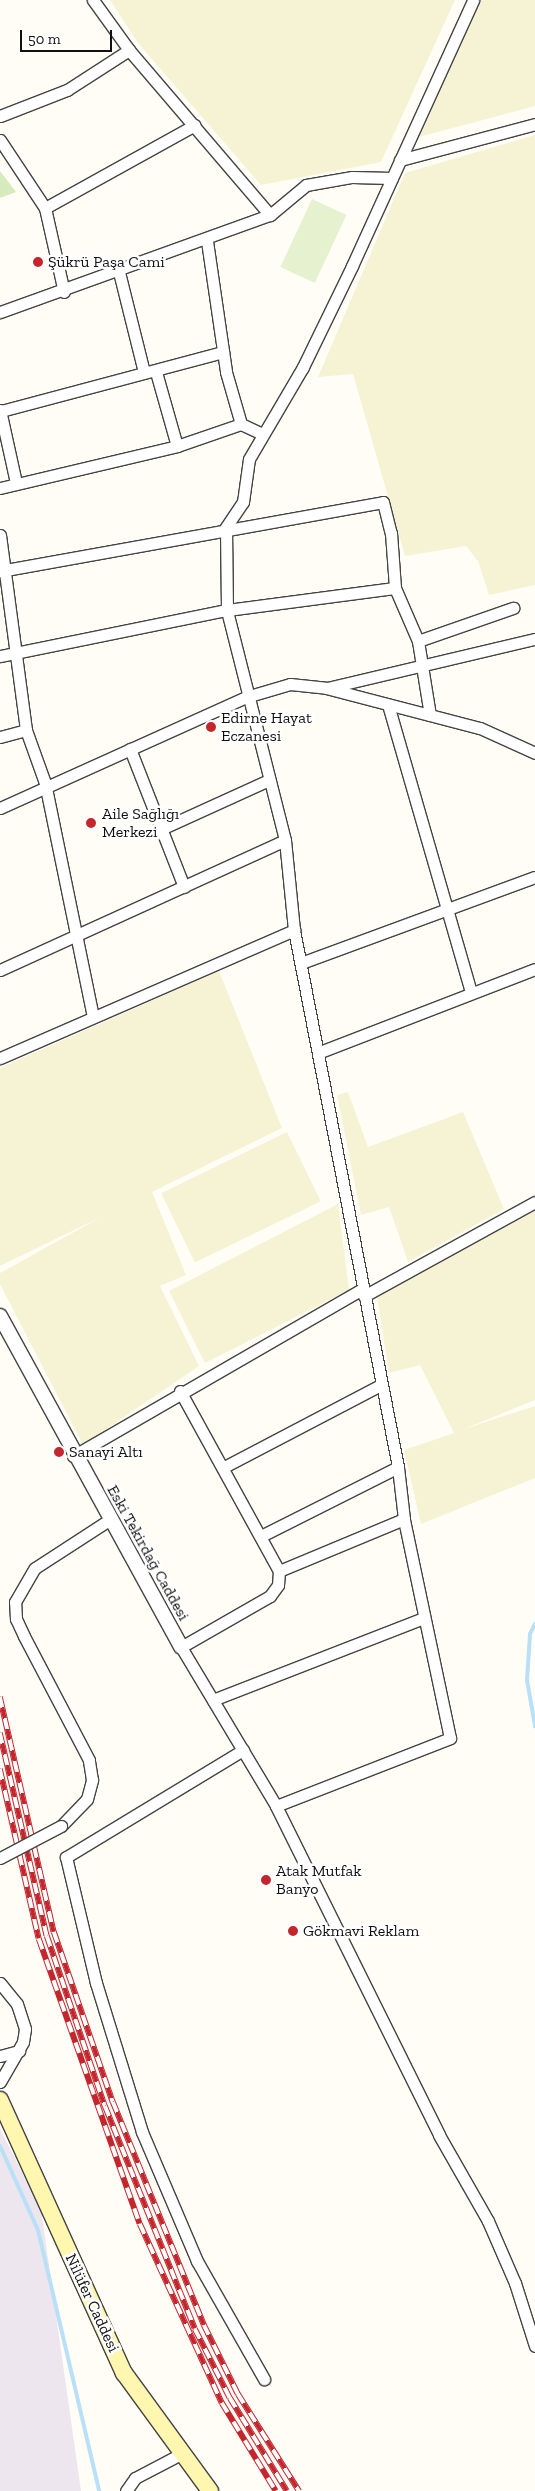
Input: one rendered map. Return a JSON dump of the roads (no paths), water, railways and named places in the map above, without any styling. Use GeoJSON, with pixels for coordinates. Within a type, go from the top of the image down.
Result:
{"type":"FeatureCollection","features":[{"type":"Feature","properties":{"kind":"main road","name":"Nilüfer Caddesi"},"geometry":{"type":"LineString","coordinates":[[0,2100],[124,2373],[181,2454],[210,2491]]}},
{"type":"Feature","properties":{"kind":"street"},"geometry":{"type":"LineString","coordinates":[[93,0],[130,50],[270,215]]}},
{"type":"Feature","properties":{"kind":"street"},"geometry":{"type":"LineString","coordinates":[[276,1806],[450,1738],[423,1618],[404,1520],[398,1467],[363,1293],[320,1052],[294,930],[285,840],[246,697],[227,610],[226,527],[243,502],[249,458],[302,367],[392,178],[473,0]]}},
{"type":"Feature","properties":{"kind":"street"},"geometry":{"type":"LineString","coordinates":[[0,116],[67,90],[130,50]]}},
{"type":"Feature","properties":{"kind":"street"},"geometry":{"type":"LineString","coordinates":[[400,160],[535,124]]}},
{"type":"Feature","properties":{"kind":"street"},"geometry":{"type":"LineString","coordinates":[[45,208],[195,126]]}},
{"type":"Feature","properties":{"kind":"street"},"geometry":{"type":"LineString","coordinates":[[0,140],[45,208],[64,292]]}},
{"type":"Feature","properties":{"kind":"street"},"geometry":{"type":"LineString","coordinates":[[0,312],[64,292],[206,241],[270,215],[306,185],[352,176],[392,178]]}},
{"type":"Feature","properties":{"kind":"street"},"geometry":{"type":"LineString","coordinates":[[206,241],[223,352],[241,424]]}},
{"type":"Feature","properties":{"kind":"street"},"geometry":{"type":"LineString","coordinates":[[119,272],[144,372]]}},
{"type":"Feature","properties":{"kind":"street"},"geometry":{"type":"LineString","coordinates":[[16,483],[1,415],[144,372],[156,372],[223,352]]}},
{"type":"Feature","properties":{"kind":"street"},"geometry":{"type":"LineString","coordinates":[[156,372],[177,446]]}},
{"type":"Feature","properties":{"kind":"street"},"geometry":{"type":"LineString","coordinates":[[0,488],[177,446],[241,424],[262,434]]}},
{"type":"Feature","properties":{"kind":"street"},"geometry":{"type":"LineString","coordinates":[[4,570],[226,527],[383,502],[392,533],[395,588],[418,641],[430,715]]}},
{"type":"Feature","properties":{"kind":"street"},"geometry":{"type":"LineString","coordinates":[[0,535],[18,651],[26,730],[46,784],[75,938],[93,1016]]}},
{"type":"Feature","properties":{"kind":"street"},"geometry":{"type":"LineString","coordinates":[[0,656],[227,610],[395,588]]}},
{"type":"Feature","properties":{"kind":"street"},"geometry":{"type":"LineString","coordinates":[[418,641],[513,608]]}},
{"type":"Feature","properties":{"kind":"street"},"geometry":{"type":"LineString","coordinates":[[326,688],[535,639]]}},
{"type":"Feature","properties":{"kind":"street"},"geometry":{"type":"LineString","coordinates":[[0,808],[46,784],[130,750],[246,697],[290,684],[326,688],[389,708],[430,715],[480,728],[535,753]]}},
{"type":"Feature","properties":{"kind":"street"},"geometry":{"type":"LineString","coordinates":[[389,708],[471,992]]}},
{"type":"Feature","properties":{"kind":"street"},"geometry":{"type":"LineString","coordinates":[[0,737],[26,730]]}},
{"type":"Feature","properties":{"kind":"street"},"geometry":{"type":"LineString","coordinates":[[130,750],[184,887]]}},
{"type":"Feature","properties":{"kind":"street"},"geometry":{"type":"LineString","coordinates":[[161,828],[269,780]]}},
{"type":"Feature","properties":{"kind":"street"},"geometry":{"type":"LineString","coordinates":[[0,970],[75,938],[285,840]]}},
{"type":"Feature","properties":{"kind":"street"},"geometry":{"type":"LineString","coordinates":[[302,963],[535,878]]}},
{"type":"Feature","properties":{"kind":"street"},"geometry":{"type":"LineString","coordinates":[[0,1058],[294,930]]}},
{"type":"Feature","properties":{"kind":"street"},"geometry":{"type":"LineString","coordinates":[[320,1052],[471,992],[535,969]]}},
{"type":"Feature","properties":{"kind":"street"},"geometry":{"type":"LineString","coordinates":[[73,1456],[180,1391],[535,1202]]}},
{"type":"Feature","properties":{"kind":"street","name":"Eski Tekirdağ Caddesi"},"geometry":{"type":"LineString","coordinates":[[0,1316],[73,1456],[181,1647]]}},
{"type":"Feature","properties":{"kind":"street"},"geometry":{"type":"LineString","coordinates":[[224,1467],[381,1385]]}},
{"type":"Feature","properties":{"kind":"street"},"geometry":{"type":"LineString","coordinates":[[180,1391],[224,1467],[279,1571],[278,1585],[270,1596],[181,1647],[276,1806],[439,2135],[488,2221],[515,2283],[535,2346]]}},
{"type":"Feature","properties":{"kind":"street"},"geometry":{"type":"LineString","coordinates":[[261,1536],[398,1467]]}},
{"type":"Feature","properties":{"kind":"street"},"geometry":{"type":"LineString","coordinates":[[0,1858],[61,1826],[87,1799],[92,1780],[88,1760],[16,1619],[15,1602],[35,1568],[109,1520]]}},
{"type":"Feature","properties":{"kind":"street"},"geometry":{"type":"LineString","coordinates":[[279,1571],[404,1520]]}},
{"type":"Feature","properties":{"kind":"street"},"geometry":{"type":"LineString","coordinates":[[213,1700],[423,1618]]}},
{"type":"Feature","properties":{"kind":"street"},"geometry":{"type":"LineString","coordinates":[[243,1750],[66,1857],[96,1983],[142,2132],[197,2261],[264,2379]]}},
{"type":"Feature","properties":{"kind":"street"},"geometry":{"type":"LineString","coordinates":[[0,1983],[23,2017],[19,2051],[0,2082]]}},
{"type":"Feature","properties":{"kind":"street"},"geometry":{"type":"LineString","coordinates":[[0,2056],[19,2051]]}},
{"type":"Feature","properties":{"kind":"street"},"geometry":{"type":"LineString","coordinates":[[126,2491],[135,2478],[181,2454]]}},
{"type":"Feature","properties":{"kind":"waterway"},"geometry":{"type":"LineString","coordinates":[[535,1624],[530,1634],[527,1680],[535,1726]]}},
{"type":"Feature","properties":{"kind":"waterway"},"geometry":{"type":"LineString","coordinates":[[0,2146],[38,2230],[99,2491]]}},
{"type":"Feature","properties":{"kind":"railway"},"geometry":{"type":"LineString","coordinates":[[0,1697],[54,1932],[113,2102],[204,2325],[238,2394],[299,2491]]}},
{"type":"Feature","properties":{"kind":"railway"},"geometry":{"type":"LineString","coordinates":[[0,1733],[47,1936],[105,2106],[195,2329],[230,2398],[287,2491]]}},
{"type":"Feature","properties":{"kind":"railway"},"geometry":{"type":"LineString","coordinates":[[0,1769],[39,1939],[140,2224],[222,2403],[276,2491]]}},
{"type":"Feature","properties":{"kind":"place","name":"Şükrü Paşa Cami"},"geometry":{"type":"Point","coordinates":[38,262]}},
{"type":"Feature","properties":{"kind":"place","name":"Edirne Hayat Eczanesi"},"geometry":{"type":"Point","coordinates":[211,727]}},
{"type":"Feature","properties":{"kind":"place","name":"Aile Sağlığı Merkezi"},"geometry":{"type":"Point","coordinates":[91,823]}},
{"type":"Feature","properties":{"kind":"place","name":"Sanayi Altı"},"geometry":{"type":"Point","coordinates":[59,1452]}},
{"type":"Feature","properties":{"kind":"place","name":"Atak Mutfak Banyo"},"geometry":{"type":"Point","coordinates":[266,1880]}},
{"type":"Feature","properties":{"kind":"place","name":"Gökmavi Reklam"},"geometry":{"type":"Point","coordinates":[293,1931]}}]}
